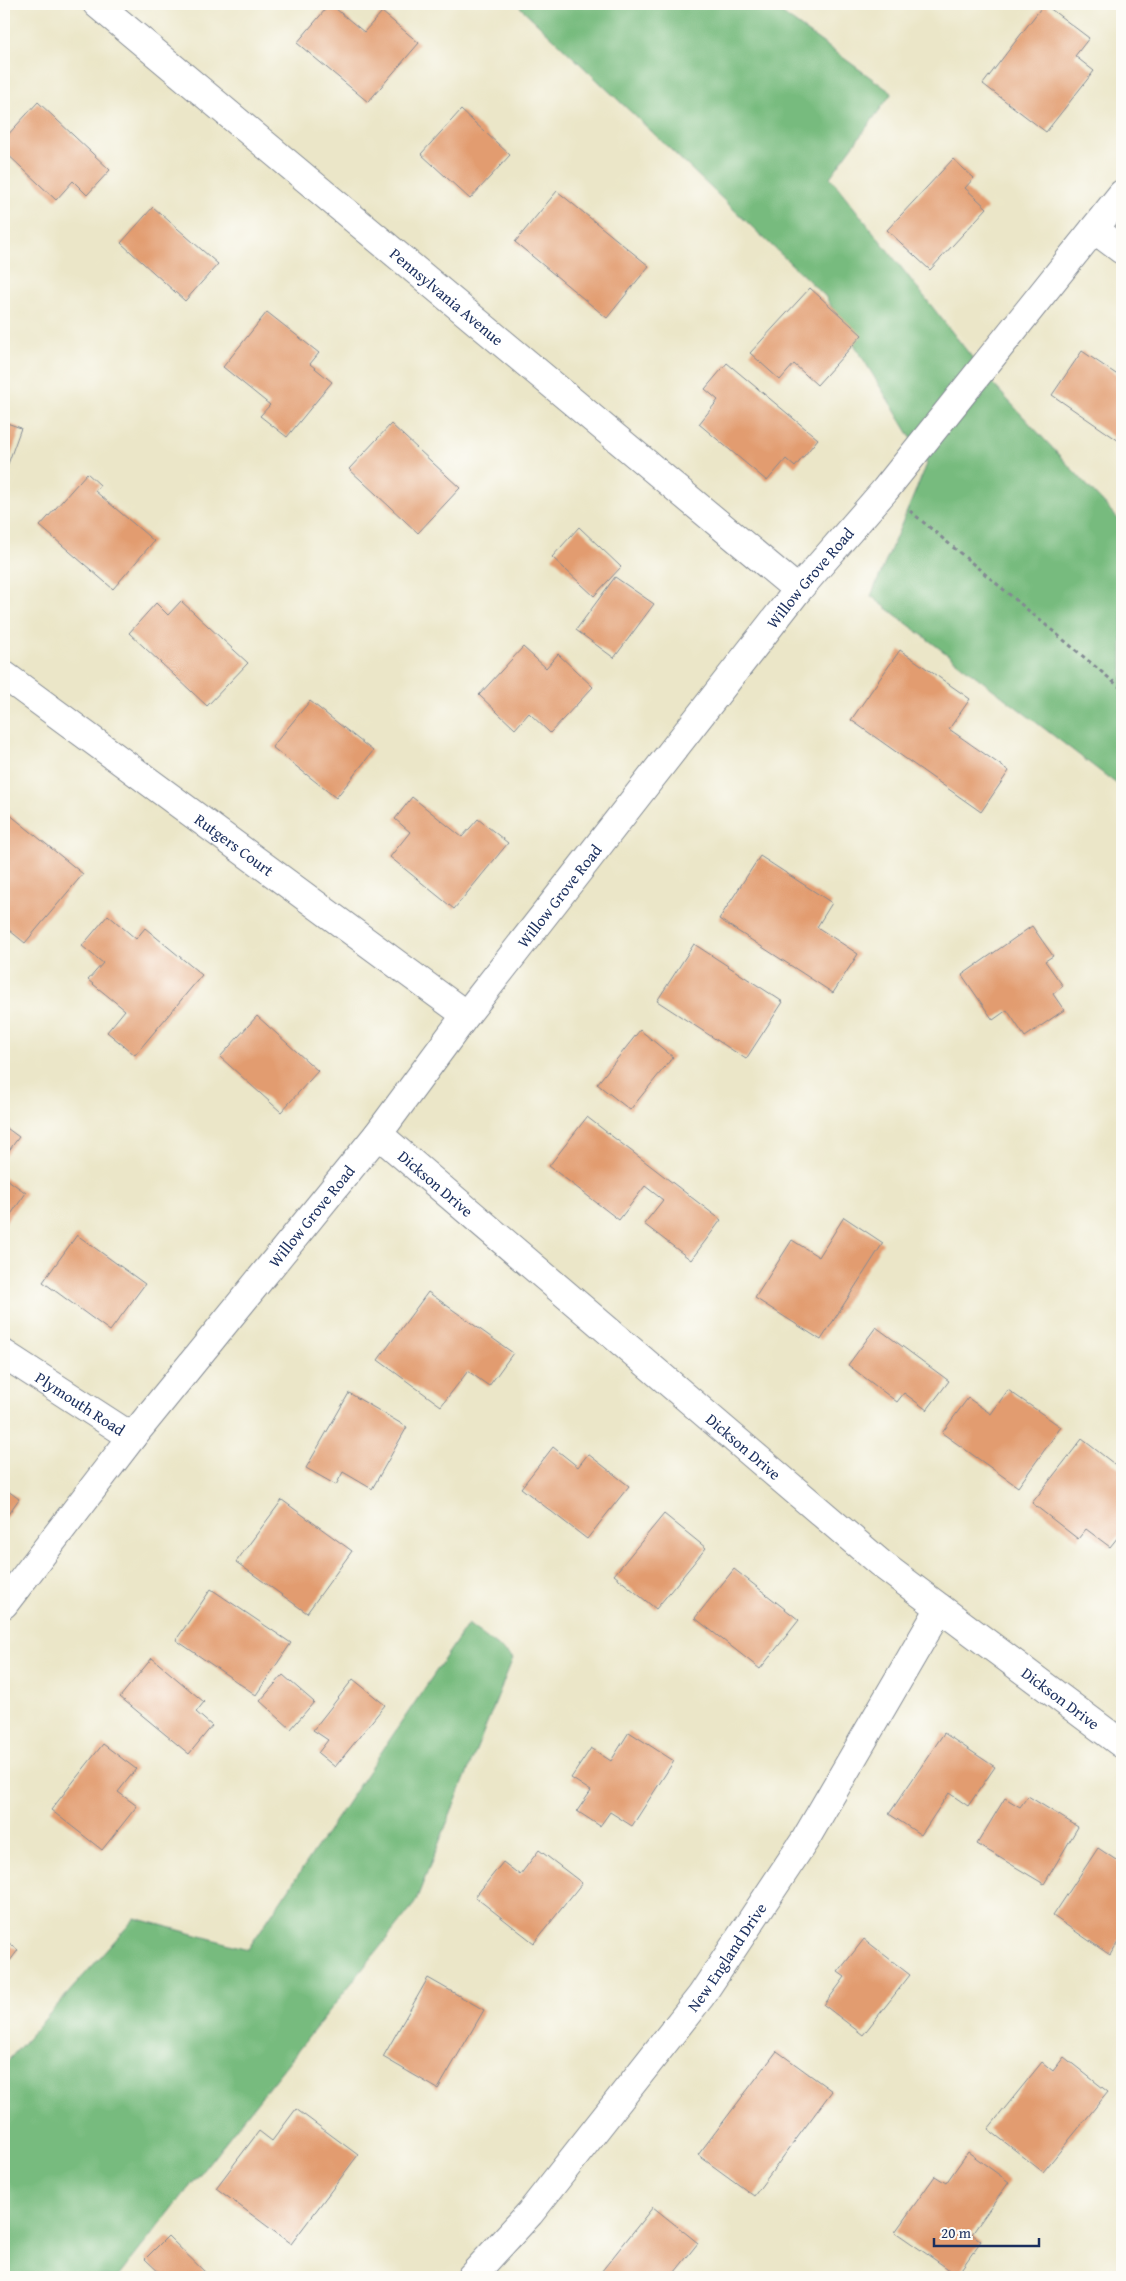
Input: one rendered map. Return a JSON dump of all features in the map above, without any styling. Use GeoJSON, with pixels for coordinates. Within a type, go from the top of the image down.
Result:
{"type":"FeatureCollection","features":[{"type":"Feature","properties":{"kind":"street","name":"Pennsylvania Avenue"},"geometry":{"type":"LineString","coordinates":[[97,4],[798,590]]}},
{"type":"Feature","properties":{"kind":"street","name":"Willow Grove Road"},"geometry":{"type":"LineString","coordinates":[[4,1604],[132,1437],[378,1134],[466,1014],[798,590],[884,490],[1122,194]]}},
{"type":"Feature","properties":{"kind":"street"},"geometry":{"type":"LineString","coordinates":[[1094,229],[1122,250]]}},
{"type":"Feature","properties":{"kind":"street","name":"Rutgers Court"},"geometry":{"type":"LineString","coordinates":[[4,675],[466,1014]]}},
{"type":"Feature","properties":{"kind":"street","name":"Dickson Drive"},"geometry":{"type":"LineString","coordinates":[[378,1134],[880,1563],[1122,1744]]}},
{"type":"Feature","properties":{"kind":"street","name":"Plymouth Road"},"geometry":{"type":"LineString","coordinates":[[4,1354],[132,1437]]}},
{"type":"Feature","properties":{"kind":"street","name":"New England Drive"},"geometry":{"type":"LineString","coordinates":[[471,2277],[530,2213],[701,1996],[805,1840],[940,1608]]}},
{"type":"Feature","properties":{"kind":"path"},"geometry":{"type":"LineString","coordinates":[[884,490],[1122,689]]}},
{"type":"Feature","properties":{"kind":"green space"},"geometry":{"type":"Polygon","coordinates":[[[517,4],[769,4],[892,93],[830,177],[993,384],[1122,523],[1122,788],[871,596],[927,464],[825,296],[517,4]]]}},
{"type":"Feature","properties":{"kind":"green space"},"geometry":{"type":"Polygon","coordinates":[[[468,1624],[513,1658],[415,1903],[118,2277],[4,2277],[4,2065],[135,1918],[248,1949],[468,1624]]]}},
{"type":"Feature","properties":{"kind":"building"},"geometry":{"type":"Polygon","coordinates":[[[330,4],[364,32],[382,12],[419,43],[368,102],[297,43],[330,4]]]}},
{"type":"Feature","properties":{"kind":"building"},"geometry":{"type":"Polygon","coordinates":[[[1044,4],[1089,38],[1075,56],[1094,71],[1046,132],[983,84],[1044,4]]]}},
{"type":"Feature","properties":{"kind":"building"},"geometry":{"type":"Polygon","coordinates":[[[38,102],[110,170],[87,195],[73,181],[56,200],[4,151],[4,139],[38,102]]]}},
{"type":"Feature","properties":{"kind":"building"},"geometry":{"type":"Polygon","coordinates":[[[461,110],[510,155],[470,199],[421,154],[461,110]]]}},
{"type":"Feature","properties":{"kind":"building"},"geometry":{"type":"Polygon","coordinates":[[[953,159],[974,178],[965,188],[987,208],[930,270],[887,230],[953,159]]]}},
{"type":"Feature","properties":{"kind":"building"},"geometry":{"type":"Polygon","coordinates":[[[557,191],[649,266],[607,318],[515,242],[557,191]]]}},
{"type":"Feature","properties":{"kind":"building"},"geometry":{"type":"Polygon","coordinates":[[[153,207],[218,264],[185,301],[121,243],[153,207]]]}},
{"type":"Feature","properties":{"kind":"building"},"geometry":{"type":"Polygon","coordinates":[[[810,288],[862,335],[817,385],[794,364],[780,380],[750,353],[810,288]]]}},
{"type":"Feature","properties":{"kind":"building"},"geometry":{"type":"Polygon","coordinates":[[[267,312],[319,353],[310,364],[332,382],[287,437],[260,416],[270,405],[223,367],[267,312]]]}},
{"type":"Feature","properties":{"kind":"building"},"geometry":{"type":"Polygon","coordinates":[[[1082,351],[1122,378],[1122,443],[1052,395],[1082,351]]]}},
{"type":"Feature","properties":{"kind":"building"},"geometry":{"type":"Polygon","coordinates":[[[727,363],[818,439],[795,467],[786,459],[767,481],[699,424],[718,400],[705,389],[727,363]]]}},
{"type":"Feature","properties":{"kind":"building"},"geometry":{"type":"Polygon","coordinates":[[[4,422],[21,428],[4,475],[4,422]]]}},
{"type":"Feature","properties":{"kind":"building"},"geometry":{"type":"Polygon","coordinates":[[[391,424],[460,488],[418,533],[349,469],[391,424]]]}},
{"type":"Feature","properties":{"kind":"building"},"geometry":{"type":"Polygon","coordinates":[[[87,473],[100,485],[95,491],[154,541],[113,589],[40,526],[87,473]]]}},
{"type":"Feature","properties":{"kind":"building"},"geometry":{"type":"Polygon","coordinates":[[[579,527],[621,567],[594,596],[552,557],[579,527]]]}},
{"type":"Feature","properties":{"kind":"building"},"geometry":{"type":"Polygon","coordinates":[[[615,577],[654,604],[614,658],[576,630],[615,577]]]}},
{"type":"Feature","properties":{"kind":"building"},"geometry":{"type":"Polygon","coordinates":[[[181,601],[248,663],[207,706],[129,633],[156,603],[168,615],[181,601]]]}},
{"type":"Feature","properties":{"kind":"building"},"geometry":{"type":"Polygon","coordinates":[[[523,647],[546,668],[558,654],[593,687],[550,733],[529,713],[515,729],[479,695],[523,647]]]}},
{"type":"Feature","properties":{"kind":"building"},"geometry":{"type":"Polygon","coordinates":[[[900,650],[970,699],[949,729],[1009,771],[981,812],[851,720],[900,650]]]}},
{"type":"Feature","properties":{"kind":"building"},"geometry":{"type":"Polygon","coordinates":[[[310,701],[373,751],[336,798],[272,747],[310,701]]]}},
{"type":"Feature","properties":{"kind":"building"},"geometry":{"type":"Polygon","coordinates":[[[412,797],[462,837],[478,819],[508,843],[454,909],[390,857],[410,832],[395,819],[412,797]]]}},
{"type":"Feature","properties":{"kind":"building"},"geometry":{"type":"Polygon","coordinates":[[[9,814],[83,874],[25,943],[4,926],[4,820],[9,814]]]}},
{"type":"Feature","properties":{"kind":"building"},"geometry":{"type":"Polygon","coordinates":[[[760,856],[832,903],[817,927],[858,954],[833,993],[719,919],[760,856]]]}},
{"type":"Feature","properties":{"kind":"building"},"geometry":{"type":"Polygon","coordinates":[[[108,915],[136,939],[145,928],[202,975],[135,1055],[107,1032],[125,1010],[88,980],[103,963],[82,946],[108,915]]]}},
{"type":"Feature","properties":{"kind":"building"},"geometry":{"type":"Polygon","coordinates":[[[1032,926],[1053,956],[1045,961],[1063,986],[1053,994],[1064,1010],[1025,1037],[1007,1010],[993,1020],[962,975],[1032,926]]]}},
{"type":"Feature","properties":{"kind":"building"},"geometry":{"type":"Polygon","coordinates":[[[694,944],[783,1002],[746,1059],[657,1001],[694,944]]]}},
{"type":"Feature","properties":{"kind":"building"},"geometry":{"type":"Polygon","coordinates":[[[257,1016],[318,1071],[281,1112],[220,1057],[257,1016]]]}},
{"type":"Feature","properties":{"kind":"building"},"geometry":{"type":"Polygon","coordinates":[[[640,1030],[673,1057],[630,1110],[597,1084],[640,1030]]]}},
{"type":"Feature","properties":{"kind":"building"},"geometry":{"type":"Polygon","coordinates":[[[587,1117],[721,1220],[691,1260],[644,1224],[663,1200],[645,1186],[619,1220],[549,1166],[587,1117]]]}},
{"type":"Feature","properties":{"kind":"building"},"geometry":{"type":"Polygon","coordinates":[[[4,1126],[19,1137],[4,1157],[4,1126]]]}},
{"type":"Feature","properties":{"kind":"building"},"geometry":{"type":"Polygon","coordinates":[[[4,1177],[26,1193],[4,1224],[4,1177]]]}},
{"type":"Feature","properties":{"kind":"building"},"geometry":{"type":"Polygon","coordinates":[[[844,1217],[883,1243],[821,1340],[755,1298],[792,1240],[819,1257],[844,1217]]]}},
{"type":"Feature","properties":{"kind":"building"},"geometry":{"type":"Polygon","coordinates":[[[77,1235],[145,1284],[110,1331],[43,1282],[77,1235]]]}},
{"type":"Feature","properties":{"kind":"building"},"geometry":{"type":"Polygon","coordinates":[[[428,1292],[513,1353],[489,1386],[468,1371],[441,1406],[378,1360],[428,1292]]]}},
{"type":"Feature","properties":{"kind":"building"},"geometry":{"type":"Polygon","coordinates":[[[876,1327],[949,1381],[927,1410],[904,1393],[897,1402],[848,1365],[876,1327]]]}},
{"type":"Feature","properties":{"kind":"building"},"geometry":{"type":"Polygon","coordinates":[[[1008,1390],[1061,1427],[1018,1487],[942,1433],[968,1398],[991,1414],[1008,1390]]]}},
{"type":"Feature","properties":{"kind":"building"},"geometry":{"type":"Polygon","coordinates":[[[349,1393],[407,1427],[372,1489],[343,1472],[336,1485],[306,1468],[349,1393]]]}},
{"type":"Feature","properties":{"kind":"building"},"geometry":{"type":"Polygon","coordinates":[[[1082,1439],[1122,1470],[1122,1532],[1110,1547],[1086,1529],[1078,1539],[1032,1503],[1082,1439]]]}},
{"type":"Feature","properties":{"kind":"building"},"geometry":{"type":"Polygon","coordinates":[[[553,1447],[578,1467],[588,1454],[629,1486],[587,1539],[521,1488],[553,1447]]]}},
{"type":"Feature","properties":{"kind":"building"},"geometry":{"type":"Polygon","coordinates":[[[4,1488],[19,1499],[4,1520],[4,1488]]]}},
{"type":"Feature","properties":{"kind":"building"},"geometry":{"type":"Polygon","coordinates":[[[282,1500],[352,1551],[307,1613],[236,1562],[282,1500]]]}},
{"type":"Feature","properties":{"kind":"building"},"geometry":{"type":"Polygon","coordinates":[[[664,1514],[706,1548],[656,1609],[614,1575],[664,1514]]]}},
{"type":"Feature","properties":{"kind":"building"},"geometry":{"type":"Polygon","coordinates":[[[734,1569],[799,1620],[760,1669],[695,1618],[734,1569]]]}},
{"type":"Feature","properties":{"kind":"building"},"geometry":{"type":"Polygon","coordinates":[[[211,1589],[291,1643],[256,1695],[176,1640],[211,1589]]]}},
{"type":"Feature","properties":{"kind":"building"},"geometry":{"type":"Polygon","coordinates":[[[152,1658],[204,1702],[196,1712],[212,1726],[189,1754],[120,1697],[152,1658]]]}},
{"type":"Feature","properties":{"kind":"building"},"geometry":{"type":"Polygon","coordinates":[[[283,1675],[314,1702],[291,1729],[260,1701],[283,1675]]]}},
{"type":"Feature","properties":{"kind":"building"},"geometry":{"type":"Polygon","coordinates":[[[353,1679],[385,1705],[335,1767],[318,1753],[328,1740],[313,1730],[353,1679]]]}},
{"type":"Feature","properties":{"kind":"building"},"geometry":{"type":"Polygon","coordinates":[[[629,1732],[674,1761],[632,1826],[610,1812],[600,1826],[577,1811],[591,1791],[571,1778],[591,1748],[611,1761],[629,1732]]]}},
{"type":"Feature","properties":{"kind":"building"},"geometry":{"type":"Polygon","coordinates":[[[944,1733],[995,1767],[968,1806],[949,1793],[921,1835],[889,1814],[944,1733]]]}},
{"type":"Feature","properties":{"kind":"building"},"geometry":{"type":"Polygon","coordinates":[[[103,1744],[136,1769],[118,1792],[137,1806],[102,1850],[51,1810],[103,1744]]]}},
{"type":"Feature","properties":{"kind":"building"},"geometry":{"type":"Polygon","coordinates":[[[1028,1796],[1078,1827],[1044,1884],[977,1844],[1005,1798],[1020,1807],[1028,1796]]]}},
{"type":"Feature","properties":{"kind":"building"},"geometry":{"type":"Polygon","coordinates":[[[1098,1848],[1122,1864],[1122,1936],[1110,1955],[1053,1916],[1098,1848]]]}},
{"type":"Feature","properties":{"kind":"building"},"geometry":{"type":"Polygon","coordinates":[[[539,1850],[582,1883],[534,1943],[475,1897],[503,1862],[520,1875],[539,1850]]]}},
{"type":"Feature","properties":{"kind":"building"},"geometry":{"type":"Polygon","coordinates":[[[4,1939],[18,1950],[4,1969],[4,1939]]]}},
{"type":"Feature","properties":{"kind":"building"},"geometry":{"type":"Polygon","coordinates":[[[864,1939],[910,1975],[863,2035],[824,2005],[845,1977],[838,1972],[864,1939]]]}},
{"type":"Feature","properties":{"kind":"building"},"geometry":{"type":"Polygon","coordinates":[[[428,1978],[484,2010],[438,2089],[383,2057],[428,1978]]]}},
{"type":"Feature","properties":{"kind":"building"},"geometry":{"type":"Polygon","coordinates":[[[777,2051],[832,2091],[754,2196],[698,2155],[777,2051]]]}},
{"type":"Feature","properties":{"kind":"building"},"geometry":{"type":"Polygon","coordinates":[[[1064,2057],[1108,2092],[1043,2172],[988,2129],[1042,2062],[1053,2071],[1064,2057]]]}},
{"type":"Feature","properties":{"kind":"building"},"geometry":{"type":"Polygon","coordinates":[[[296,2109],[358,2155],[291,2244],[216,2188],[259,2131],[272,2141],[296,2109]]]}},
{"type":"Feature","properties":{"kind":"building"},"geometry":{"type":"Polygon","coordinates":[[[968,2152],[1009,2182],[972,2234],[981,2241],[957,2275],[895,2232],[935,2176],[946,2183],[968,2152]]]}},
{"type":"Feature","properties":{"kind":"building"},"geometry":{"type":"Polygon","coordinates":[[[653,2207],[698,2243],[671,2277],[597,2277],[653,2207]]]}},
{"type":"Feature","properties":{"kind":"building"},"geometry":{"type":"Polygon","coordinates":[[[168,2236],[210,2277],[164,2277],[145,2259],[168,2236]]]}}]}
